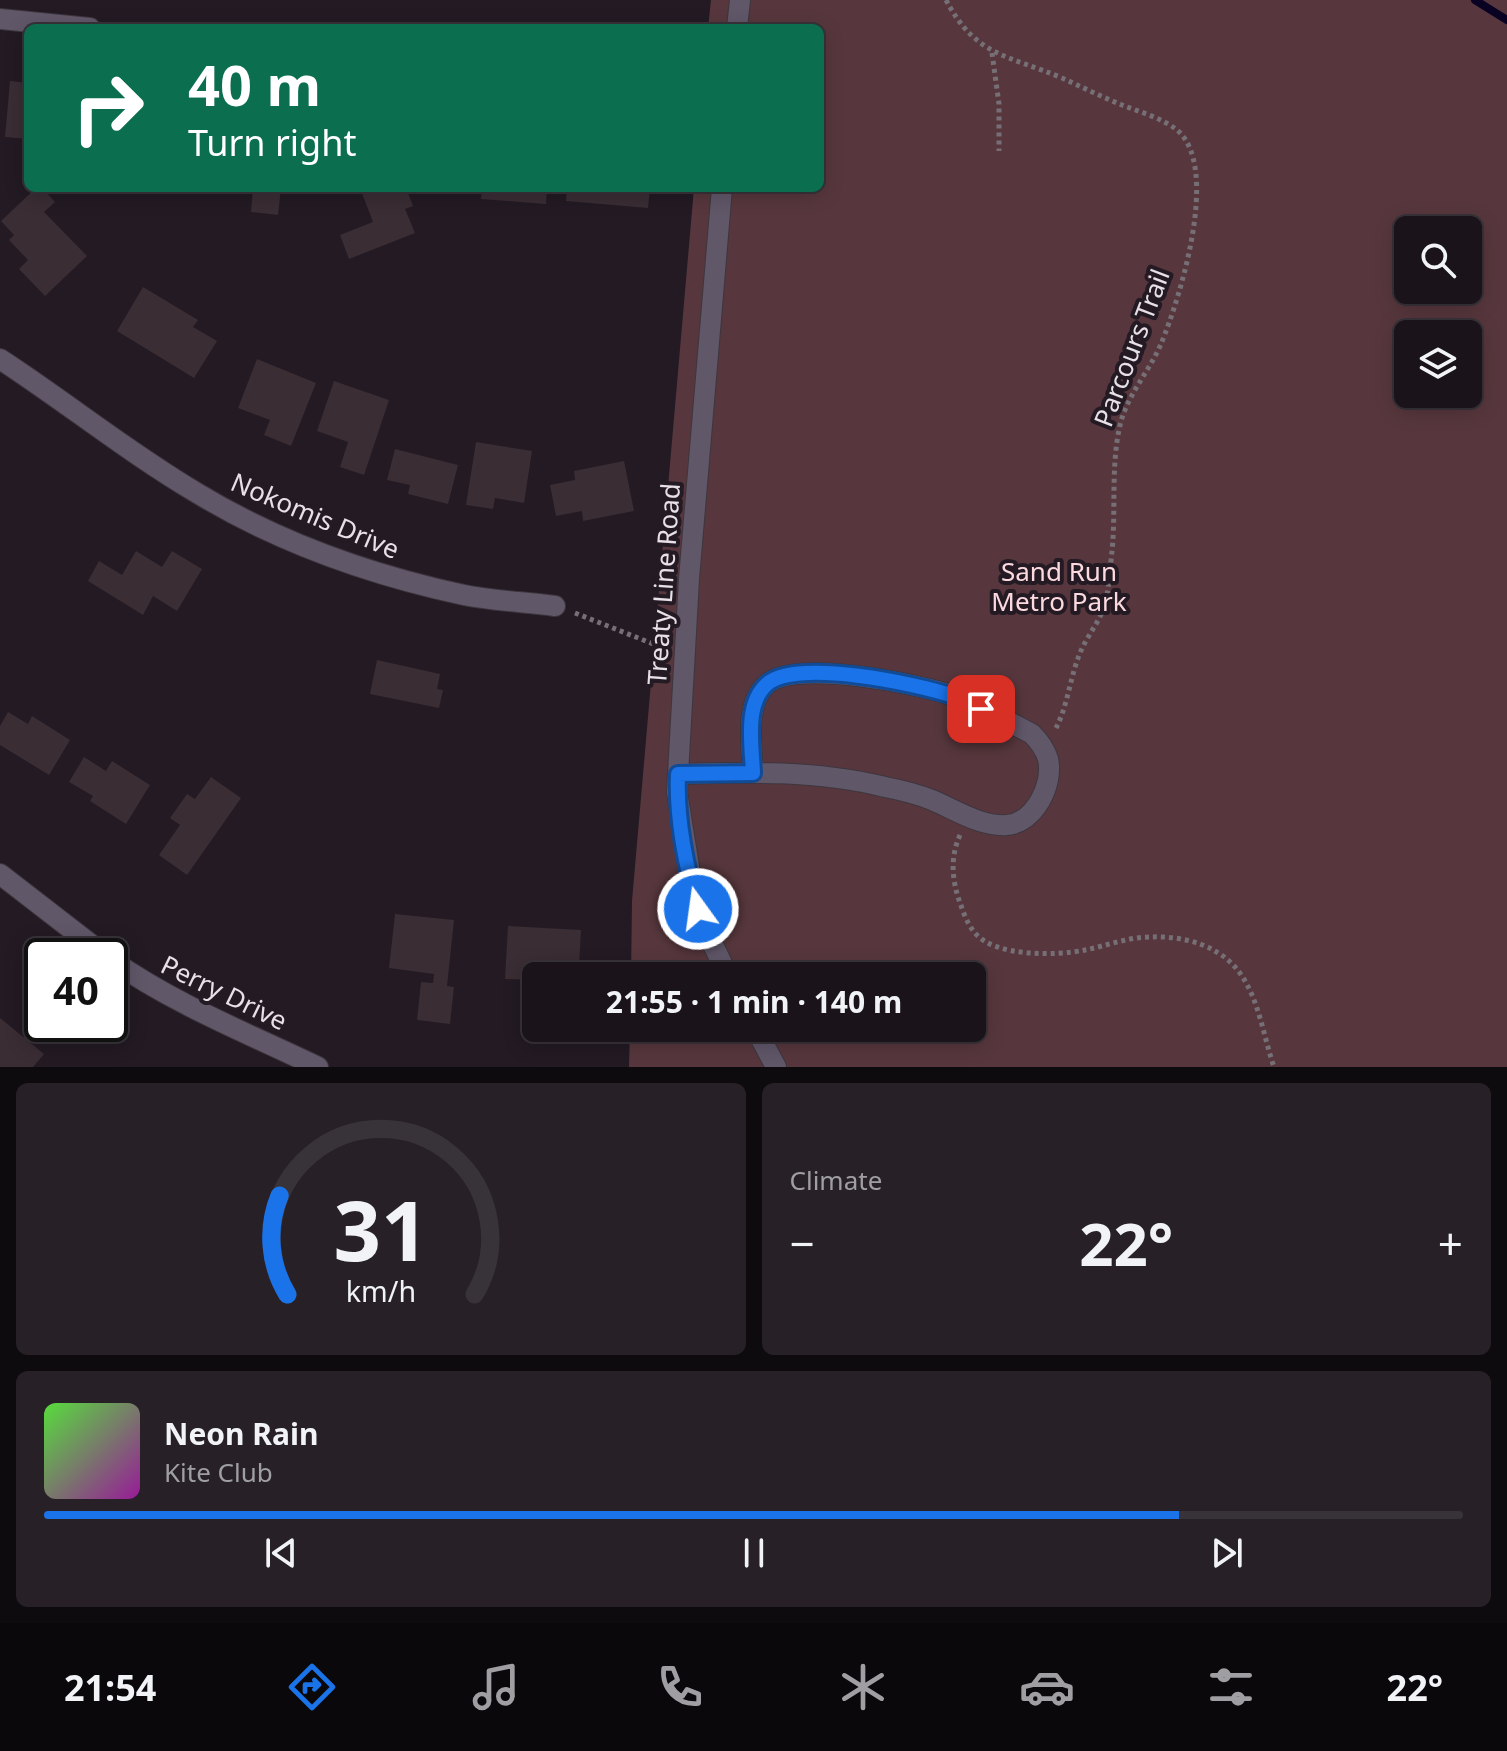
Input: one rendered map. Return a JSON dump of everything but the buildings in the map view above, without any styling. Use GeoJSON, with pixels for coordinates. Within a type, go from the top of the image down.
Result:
{"type":"FeatureCollection","features":[{"type":"Feature","properties":{"kind":"street"},"geometry":{"type":"LineString","coordinates":[[737,24],[740,0]]}},
{"type":"Feature","properties":{"kind":"street"},"geometry":{"type":"LineString","coordinates":[[0,19],[50,24]]}},
{"type":"Feature","properties":{"kind":"street","name":"Treaty Line Road"},"geometry":{"type":"LineString","coordinates":[[721,962],[704,926],[693,891],[677,792],[684,656],[722,192]]}},
{"type":"Feature","properties":{"kind":"street","name":"Nokomis Drive"},"geometry":{"type":"LineString","coordinates":[[0,359],[186,487],[257,525],[351,564],[395,578],[467,596],[555,606]]}},
{"type":"Feature","properties":{"kind":"street"},"geometry":{"type":"LineString","coordinates":[[678,774],[825,776],[884,786],[929,799],[988,824],[1006,825],[1017,823],[1029,815],[1040,801],[1048,780],[1048,761],[1032,734],[955,696],[906,683],[810,673],[778,678],[766,685],[758,698],[751,721],[753,773]]}},
{"type":"Feature","properties":{"kind":"street","name":"Perry Drive"},"geometry":{"type":"LineString","coordinates":[[0,874],[83,938]]}},
{"type":"Feature","properties":{"kind":"street","name":"Perry Drive"},"geometry":{"type":"LineString","coordinates":[[128,971],[239,1032],[318,1067]]}},
{"type":"Feature","properties":{"kind":"street"},"geometry":{"type":"LineString","coordinates":[[763,1042],[776,1067]]}},
{"type":"Feature","properties":{"kind":"path","name":"Parcours Trail"},"geometry":{"type":"LineString","coordinates":[[946,0],[957,20],[992,53],[1061,78],[1176,130],[1189,144],[1198,183],[1195,219],[1174,304],[1160,346],[1126,404],[1119,428],[1113,539],[1103,609],[1081,652],[1058,724],[1043,749]]}},
{"type":"Feature","properties":{"kind":"path"},"geometry":{"type":"LineString","coordinates":[[992,53],[999,104],[999,151]]}},
{"type":"Feature","properties":{"kind":"path"},"geometry":{"type":"LineString","coordinates":[[555,606],[684,656]]}},
{"type":"Feature","properties":{"kind":"path"},"geometry":{"type":"LineString","coordinates":[[969,816],[956,844],[954,884],[963,913],[974,932],[987,944],[1003,950],[1044,953],[1082,951],[1148,937],[1172,938],[1214,950],[1229,960],[1255,999],[1274,1067]]}},
{"type":"Feature","properties":{"kind":"green space","name":"Sand Run Metro Park"},"geometry":{"type":"Polygon","coordinates":[[[711,0],[1507,0],[1507,1067],[629,1067],[630,1042],[986,1042],[986,962],[631,962],[632,901],[694,192],[824,192],[824,24],[708,24],[711,0]]]}},
{"type":"Feature","properties":{"kind":"waterway"},"geometry":{"type":"LineString","coordinates":[[1475,0],[1507,20]]}},
{"type":"Feature","properties":{"kind":"route"},"geometry":{"type":"LineString","coordinates":[[698,909],[686,854],[677,792],[678,774],[753,773],[751,721],[766,685],[791,674],[850,676],[906,683],[955,696],[981,709]]}}]}
